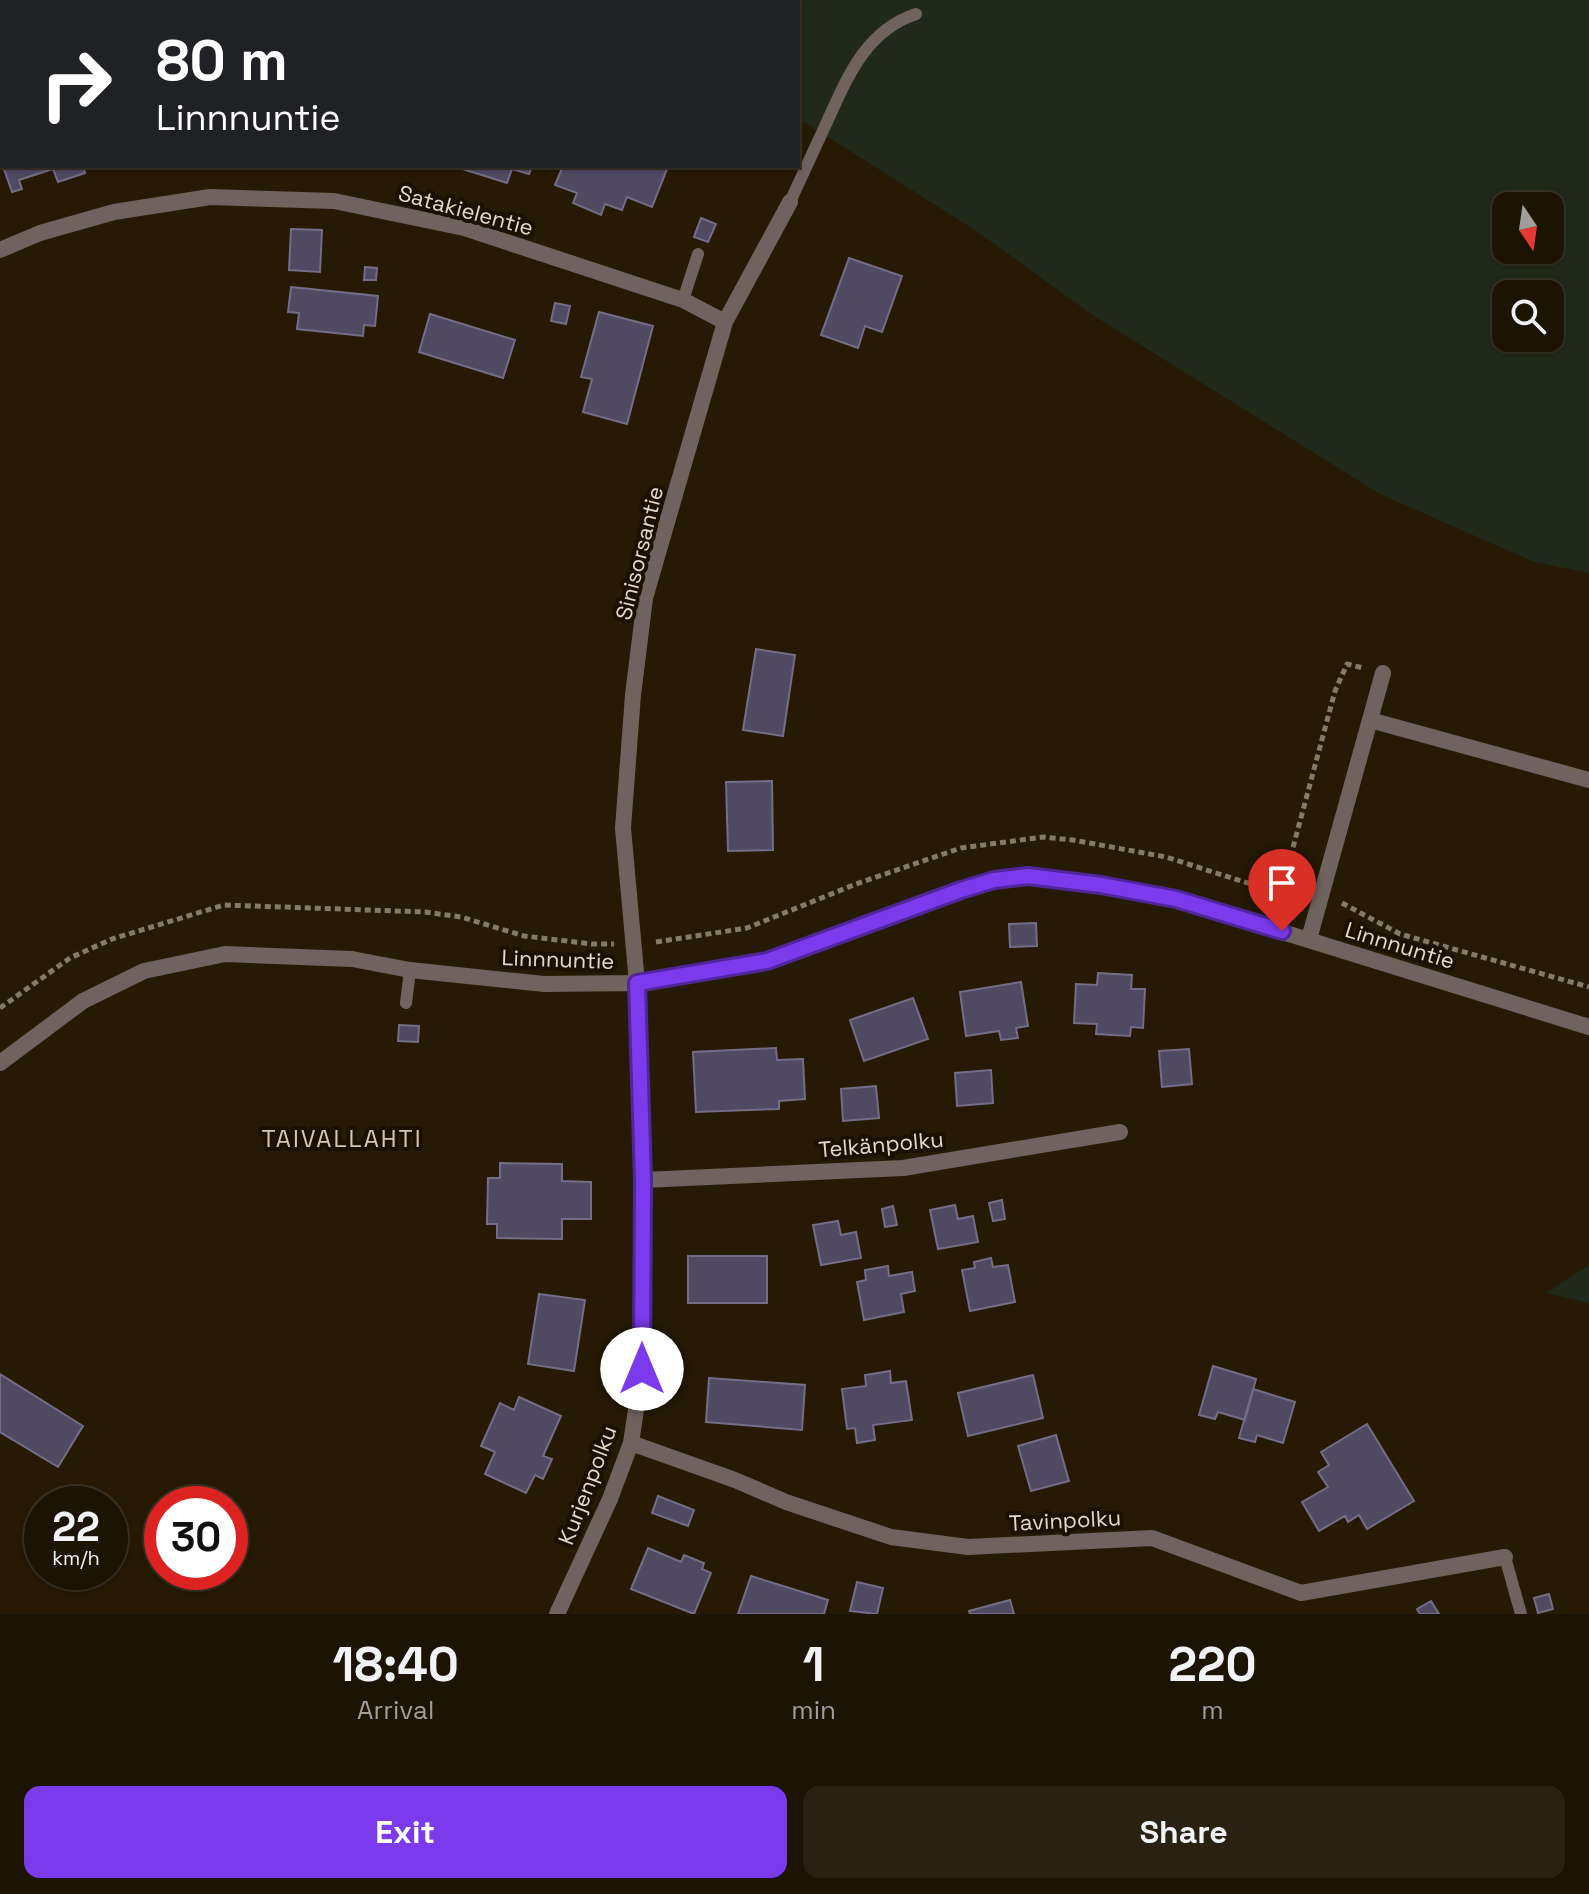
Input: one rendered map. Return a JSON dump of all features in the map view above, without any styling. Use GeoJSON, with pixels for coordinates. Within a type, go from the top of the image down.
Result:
{"type":"FeatureCollection","features":[{"type":"Feature","properties":{"kind":"street","name":"Satakielentie"},"geometry":{"type":"LineString","coordinates":[[0,250],[40,233],[114,212],[210,197],[334,201],[464,228],[683,300],[725,322]]}},
{"type":"Feature","properties":{"kind":"street","name":"Sinisorsantie"},"geometry":{"type":"LineString","coordinates":[[637,983],[623,828],[633,695],[645,598],[725,322],[790,202]]}},
{"type":"Feature","properties":{"kind":"street"},"geometry":{"type":"LineString","coordinates":[[1309,939],[1383,673]]}},
{"type":"Feature","properties":{"kind":"street"},"geometry":{"type":"LineString","coordinates":[[1370,720],[1589,780]]}},
{"type":"Feature","properties":{"kind":"street","name":"Linnnuntie"},"geometry":{"type":"LineString","coordinates":[[3,1056],[83,1001],[144,971],[225,954],[352,959],[410,970],[544,984],[637,983],[767,961],[961,890],[994,880],[1028,876],[1176,899],[1589,1027]]}},
{"type":"Feature","properties":{"kind":"street","name":"Kurjenpolku"},"geometry":{"type":"LineString","coordinates":[[557,1614],[610,1499],[631,1443],[642,1369],[643,1180],[637,983]]}},
{"type":"Feature","properties":{"kind":"street","name":"Telkänpolku"},"geometry":{"type":"LineString","coordinates":[[643,1180],[903,1168],[1120,1132]]}},
{"type":"Feature","properties":{"kind":"street","name":"Tavinpolku"},"geometry":{"type":"LineString","coordinates":[[631,1443],[735,1480],[786,1502],[891,1537],[968,1547],[1152,1538],[1301,1593],[1505,1557]]}},
{"type":"Feature","properties":{"kind":"lane"},"geometry":{"type":"LineString","coordinates":[[790,202],[849,74],[862,53],[897,20],[916,14]]}},
{"type":"Feature","properties":{"kind":"lane"},"geometry":{"type":"LineString","coordinates":[[683,300],[698,254]]}},
{"type":"Feature","properties":{"kind":"lane"},"geometry":{"type":"LineString","coordinates":[[406,1003],[410,970]]}},
{"type":"Feature","properties":{"kind":"lane"},"geometry":{"type":"LineString","coordinates":[[1505,1557],[1521,1614]]}},
{"type":"Feature","properties":{"kind":"path"},"geometry":{"type":"LineString","coordinates":[[1383,673],[1347,664],[1335,691],[1288,866],[1280,885],[1346,904],[1400,934],[1589,987]]}},
{"type":"Feature","properties":{"kind":"green space"},"geometry":{"type":"Polygon","coordinates":[[[800,0],[1589,0],[1589,573],[1534,562],[1380,494],[1091,314],[978,232],[800,119],[800,0]]]}},
{"type":"Feature","properties":{"kind":"green space"},"geometry":{"type":"Polygon","coordinates":[[[1589,1265],[1589,1303],[1546,1293],[1589,1265]]]}},
{"type":"Feature","properties":{"kind":"building"},"geometry":{"type":"Polygon","coordinates":[[[4,168],[84,168],[85,173],[58,182],[53,169],[19,180],[22,189],[12,192],[4,168]]]}},
{"type":"Feature","properties":{"kind":"building"},"geometry":{"type":"Polygon","coordinates":[[[459,168],[531,168],[529,174],[512,169],[507,183],[459,168]]]}},
{"type":"Feature","properties":{"kind":"building"},"geometry":{"type":"Polygon","coordinates":[[[562,168],[667,169],[652,207],[627,197],[622,210],[605,204],[601,215],[573,203],[577,193],[555,185],[562,168]]]}},
{"type":"Feature","properties":{"kind":"building"},"geometry":{"type":"Polygon","coordinates":[[[701,218],[716,224],[708,242],[694,237],[701,218]]]}},
{"type":"Feature","properties":{"kind":"building"},"geometry":{"type":"Polygon","coordinates":[[[291,229],[322,230],[320,272],[289,270],[291,229]]]}},
{"type":"Feature","properties":{"kind":"building"},"geometry":{"type":"Polygon","coordinates":[[[849,258],[902,276],[882,332],[865,326],[858,348],[821,335],[849,258]]]}},
{"type":"Feature","properties":{"kind":"building"},"geometry":{"type":"Polygon","coordinates":[[[365,267],[377,268],[376,280],[364,280],[365,267]]]}},
{"type":"Feature","properties":{"kind":"building"},"geometry":{"type":"Polygon","coordinates":[[[291,287],[378,296],[375,326],[364,325],[363,336],[297,329],[299,313],[288,312],[291,287]]]}},
{"type":"Feature","properties":{"kind":"building"},"geometry":{"type":"Polygon","coordinates":[[[555,303],[570,306],[566,324],[551,321],[555,303]]]}},
{"type":"Feature","properties":{"kind":"building"},"geometry":{"type":"Polygon","coordinates":[[[599,312],[653,326],[627,424],[583,412],[592,379],[581,377],[599,312]]]}},
{"type":"Feature","properties":{"kind":"building"},"geometry":{"type":"Polygon","coordinates":[[[430,314],[515,340],[503,378],[419,352],[430,314]]]}},
{"type":"Feature","properties":{"kind":"building"},"geometry":{"type":"Polygon","coordinates":[[[756,649],[795,655],[783,736],[743,730],[756,649]]]}},
{"type":"Feature","properties":{"kind":"building"},"geometry":{"type":"Polygon","coordinates":[[[772,781],[773,850],[728,851],[726,782],[772,781]]]}},
{"type":"Feature","properties":{"kind":"building"},"geometry":{"type":"Polygon","coordinates":[[[1036,923],[1037,946],[1010,947],[1009,924],[1036,923]]]}},
{"type":"Feature","properties":{"kind":"building"},"geometry":{"type":"Polygon","coordinates":[[[1098,973],[1132,975],[1131,989],[1145,989],[1143,1028],[1131,1027],[1130,1036],[1096,1034],[1097,1024],[1074,1023],[1076,984],[1097,985],[1098,973]]]}},
{"type":"Feature","properties":{"kind":"building"},"geometry":{"type":"Polygon","coordinates":[[[1021,982],[1028,1026],[1016,1028],[1018,1038],[1001,1040],[999,1031],[966,1036],[960,992],[1021,982]]]}},
{"type":"Feature","properties":{"kind":"building"},"geometry":{"type":"Polygon","coordinates":[[[913,998],[928,1039],[864,1061],[850,1020],[913,998]]]}},
{"type":"Feature","properties":{"kind":"building"},"geometry":{"type":"Polygon","coordinates":[[[399,1025],[419,1026],[418,1042],[398,1041],[399,1025]]]}},
{"type":"Feature","properties":{"kind":"building"},"geometry":{"type":"Polygon","coordinates":[[[776,1048],[777,1060],[803,1059],[805,1099],[779,1101],[779,1109],[696,1112],[693,1052],[776,1048]]]}},
{"type":"Feature","properties":{"kind":"building"},"geometry":{"type":"Polygon","coordinates":[[[1189,1049],[1192,1084],[1162,1087],[1159,1051],[1189,1049]]]}},
{"type":"Feature","properties":{"kind":"building"},"geometry":{"type":"Polygon","coordinates":[[[991,1070],[993,1103],[957,1106],[955,1073],[991,1070]]]}},
{"type":"Feature","properties":{"kind":"building"},"geometry":{"type":"Polygon","coordinates":[[[876,1086],[879,1118],[843,1121],[841,1089],[876,1086]]]}},
{"type":"Feature","properties":{"kind":"building"},"geometry":{"type":"Polygon","coordinates":[[[500,1163],[562,1164],[562,1181],[591,1182],[591,1219],[562,1219],[562,1239],[497,1238],[497,1224],[487,1224],[488,1178],[500,1178],[500,1163]]]}},
{"type":"Feature","properties":{"kind":"building"},"geometry":{"type":"Polygon","coordinates":[[[1002,1200],[1005,1219],[993,1221],[989,1203],[1002,1200]]]}},
{"type":"Feature","properties":{"kind":"building"},"geometry":{"type":"Polygon","coordinates":[[[955,1205],[958,1219],[973,1216],[978,1242],[938,1249],[930,1210],[955,1205]]]}},
{"type":"Feature","properties":{"kind":"building"},"geometry":{"type":"Polygon","coordinates":[[[893,1206],[897,1225],[885,1227],[882,1209],[893,1206]]]}},
{"type":"Feature","properties":{"kind":"building"},"geometry":{"type":"Polygon","coordinates":[[[838,1221],[841,1235],[856,1232],[861,1258],[821,1265],[813,1225],[838,1221]]]}},
{"type":"Feature","properties":{"kind":"building"},"geometry":{"type":"Polygon","coordinates":[[[688,1256],[767,1256],[767,1303],[688,1303],[688,1256]]]}},
{"type":"Feature","properties":{"kind":"building"},"geometry":{"type":"Polygon","coordinates":[[[991,1258],[993,1267],[1008,1265],[1015,1302],[970,1311],[962,1270],[975,1268],[974,1262],[991,1258]]]}},
{"type":"Feature","properties":{"kind":"building"},"geometry":{"type":"Polygon","coordinates":[[[888,1266],[889,1276],[912,1272],[915,1291],[901,1294],[904,1312],[864,1320],[857,1282],[866,1280],[865,1270],[888,1266]]]}},
{"type":"Feature","properties":{"kind":"building"},"geometry":{"type":"Polygon","coordinates":[[[539,1294],[585,1300],[574,1371],[528,1364],[539,1294]]]}},
{"type":"Feature","properties":{"kind":"building"},"geometry":{"type":"Polygon","coordinates":[[[1213,1366],[1256,1379],[1245,1420],[1218,1412],[1215,1419],[1199,1415],[1213,1366]]]}},
{"type":"Feature","properties":{"kind":"building"},"geometry":{"type":"Polygon","coordinates":[[[890,1371],[891,1383],[906,1381],[912,1420],[873,1425],[875,1440],[857,1443],[855,1428],[847,1429],[842,1389],[866,1386],[865,1375],[890,1371]]]}},
{"type":"Feature","properties":{"kind":"building"},"geometry":{"type":"Polygon","coordinates":[[[0,1374],[83,1426],[58,1467],[0,1432],[0,1374]]]}},
{"type":"Feature","properties":{"kind":"building"},"geometry":{"type":"Polygon","coordinates":[[[1033,1375],[1043,1418],[968,1436],[958,1393],[1033,1375]]]}},
{"type":"Feature","properties":{"kind":"building"},"geometry":{"type":"Polygon","coordinates":[[[709,1378],[805,1385],[802,1430],[706,1422],[709,1378]]]}},
{"type":"Feature","properties":{"kind":"building"},"geometry":{"type":"Polygon","coordinates":[[[1253,1389],[1295,1402],[1283,1443],[1257,1435],[1255,1442],[1239,1438],[1253,1389]]]}},
{"type":"Feature","properties":{"kind":"building"},"geometry":{"type":"Polygon","coordinates":[[[519,1397],[561,1416],[543,1456],[552,1459],[543,1479],[535,1475],[526,1493],[485,1474],[495,1452],[481,1446],[500,1403],[514,1410],[519,1397]]]}},
{"type":"Feature","properties":{"kind":"building"},"geometry":{"type":"Polygon","coordinates":[[[1367,1424],[1414,1501],[1367,1529],[1359,1515],[1348,1522],[1345,1516],[1319,1531],[1302,1502],[1328,1487],[1318,1472],[1329,1465],[1321,1452],[1367,1424]]]}},
{"type":"Feature","properties":{"kind":"building"},"geometry":{"type":"Polygon","coordinates":[[[1056,1435],[1069,1481],[1031,1491],[1018,1446],[1056,1435]]]}},
{"type":"Feature","properties":{"kind":"building"},"geometry":{"type":"Polygon","coordinates":[[[658,1496],[694,1510],[688,1526],[652,1513],[658,1496]]]}},
{"type":"Feature","properties":{"kind":"building"},"geometry":{"type":"Polygon","coordinates":[[[648,1548],[681,1562],[684,1555],[704,1563],[702,1569],[711,1573],[694,1614],[631,1589],[648,1548]]]}},
{"type":"Feature","properties":{"kind":"building"},"geometry":{"type":"Polygon","coordinates":[[[751,1576],[828,1600],[824,1614],[738,1614],[751,1576]]]}},
{"type":"Feature","properties":{"kind":"building"},"geometry":{"type":"Polygon","coordinates":[[[857,1582],[883,1588],[877,1614],[850,1611],[857,1582]]]}},
{"type":"Feature","properties":{"kind":"building"},"geometry":{"type":"Polygon","coordinates":[[[1549,1594],[1553,1609],[1538,1613],[1534,1598],[1549,1594]]]}},
{"type":"Feature","properties":{"kind":"building"},"geometry":{"type":"Polygon","coordinates":[[[1010,1600],[1014,1614],[970,1614],[969,1611],[1010,1600]]]}},
{"type":"Feature","properties":{"kind":"building"},"geometry":{"type":"Polygon","coordinates":[[[1431,1601],[1439,1614],[1420,1614],[1417,1609],[1431,1601]]]}},
{"type":"Feature","properties":{"kind":"district","name":"TAIVALLAHTI"},"geometry":{"type":"Point","coordinates":[342,1139]}},
{"type":"Feature","properties":{"kind":"route"},"geometry":{"type":"LineString","coordinates":[[642,1369],[643,1180],[637,983],[767,961],[961,890],[994,880],[1028,876],[1176,899],[1282,931]]}}]}
